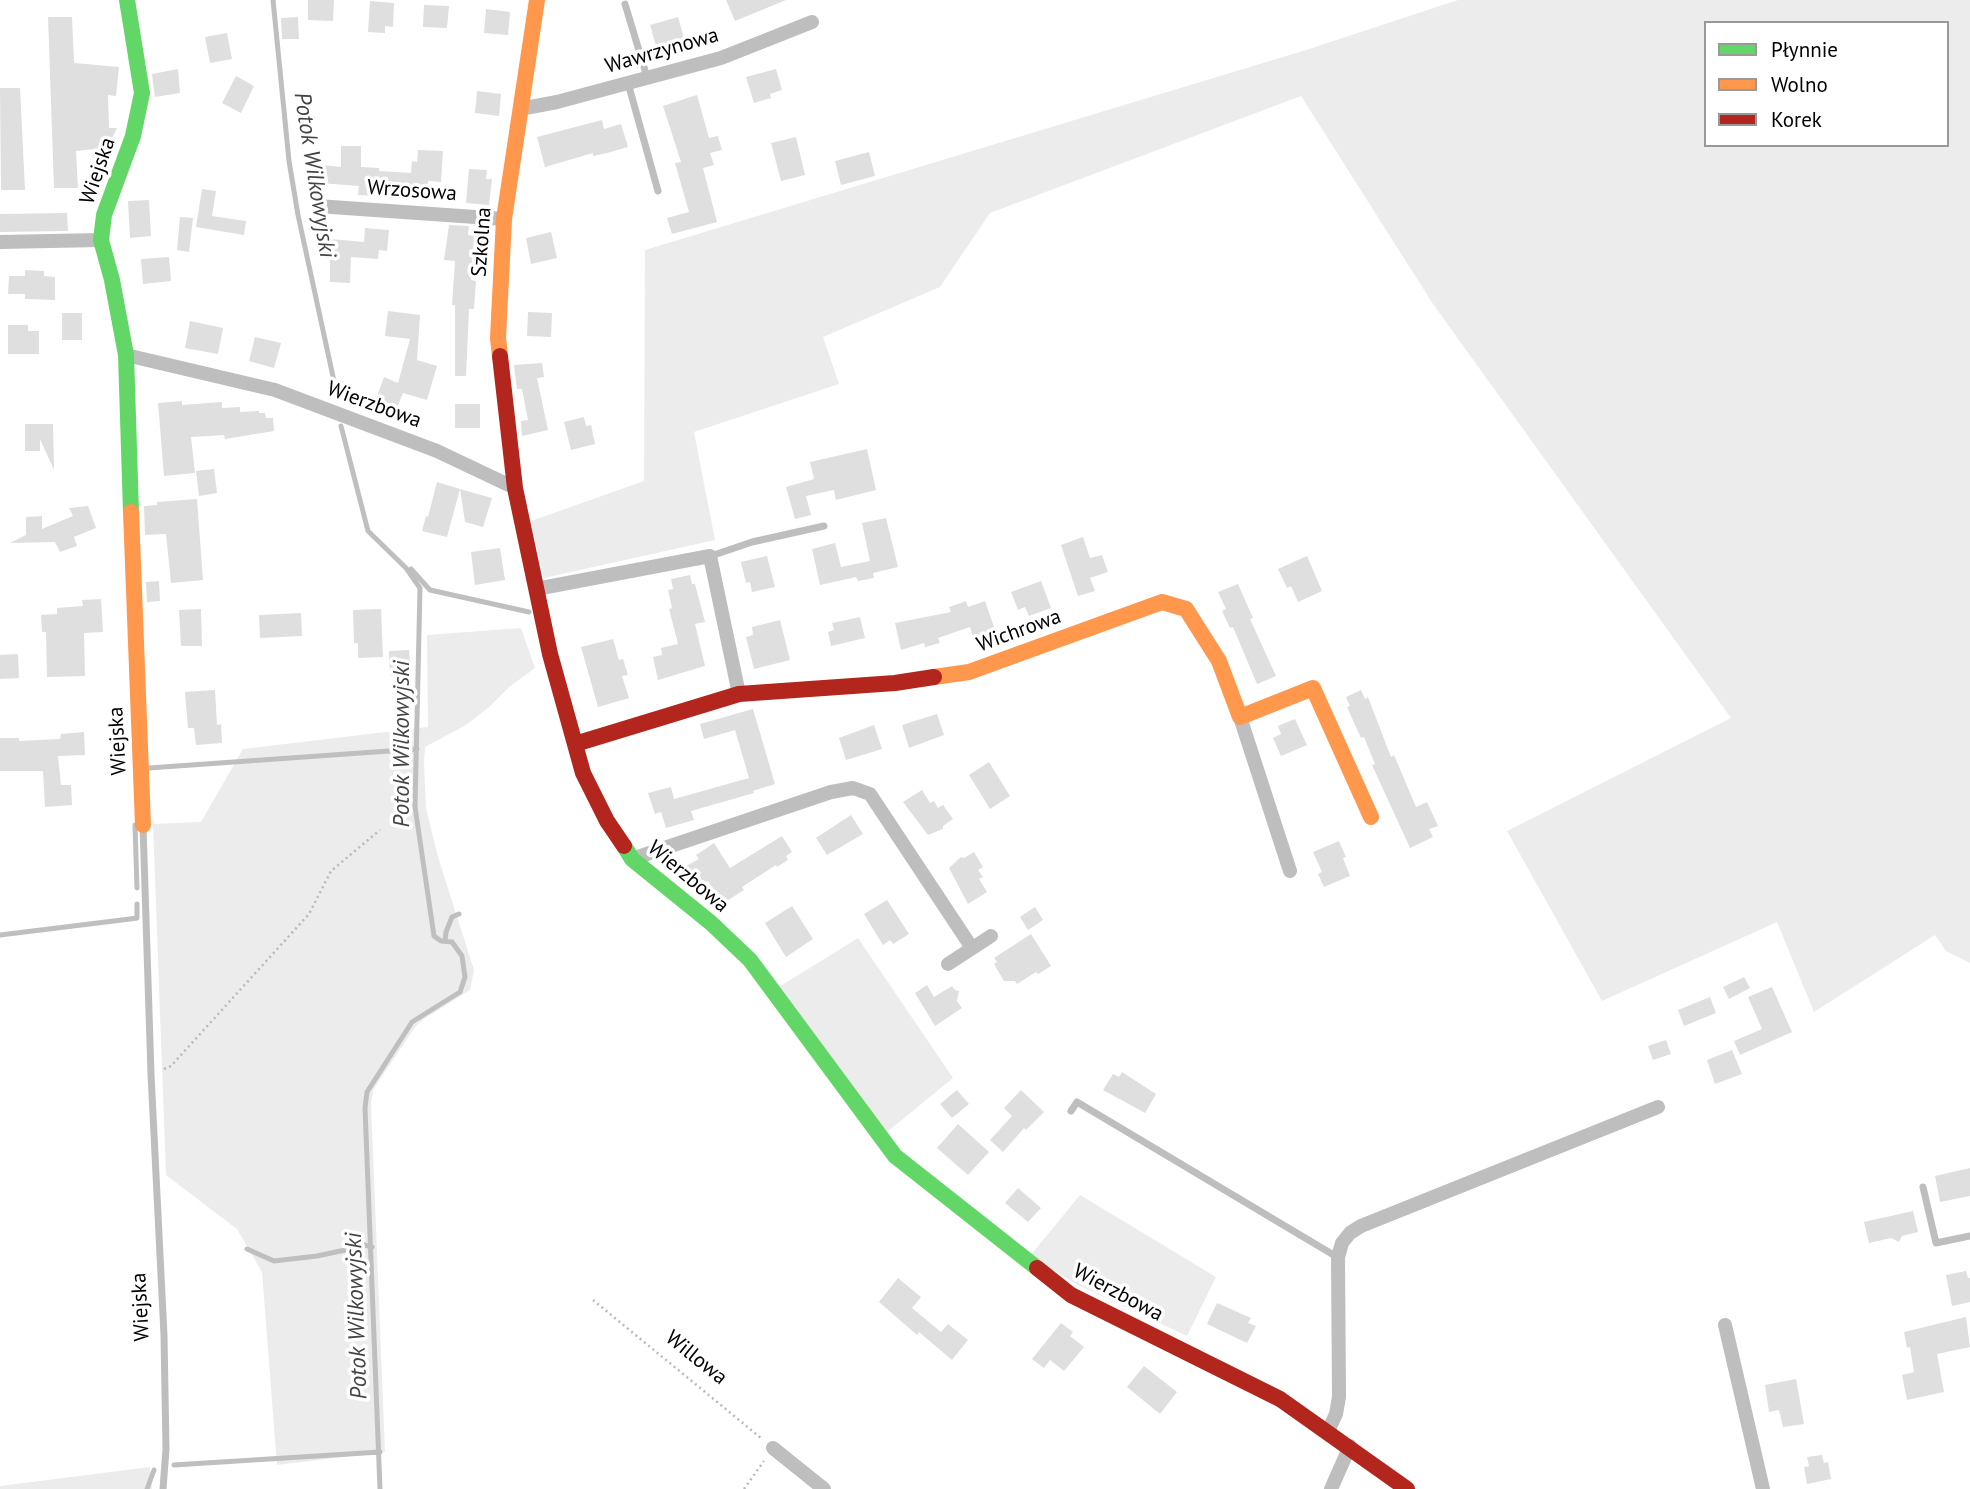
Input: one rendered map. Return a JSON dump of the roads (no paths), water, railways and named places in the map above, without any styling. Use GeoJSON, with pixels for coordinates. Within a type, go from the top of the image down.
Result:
{"type":"FeatureCollection","features":[{"type":"Feature","properties":{"kind":"street","name":"Wiejska"},"geometry":{"type":"LineString","coordinates":[[127,0],[142,93],[133,135],[104,215],[101,240],[112,280],[126,355],[143,825]]}},
{"type":"Feature","properties":{"kind":"street","name":"Szkolna"},"geometry":{"type":"LineString","coordinates":[[515,488],[498,338],[504,219],[537,0]]}},
{"type":"Feature","properties":{"kind":"street","name":"Wawrzynowa"},"geometry":{"type":"LineString","coordinates":[[520,109],[721,58],[812,22]]}},
{"type":"Feature","properties":{"kind":"street","name":"Wrzosowa"},"geometry":{"type":"LineString","coordinates":[[317,206],[504,219]]}},
{"type":"Feature","properties":{"kind":"street"},"geometry":{"type":"LineString","coordinates":[[0,242],[101,240]]}},
{"type":"Feature","properties":{"kind":"street","name":"Wierzbowa"},"geometry":{"type":"LineString","coordinates":[[126,355],[275,390],[437,451],[515,488],[550,654],[583,773],[607,821],[632,859],[711,923],[750,960],[895,1156],[1071,1295],[1280,1399],[1350,1446],[1407,1489]]}},
{"type":"Feature","properties":{"kind":"street"},"geometry":{"type":"LineString","coordinates":[[536,589],[710,556],[739,694]]}},
{"type":"Feature","properties":{"kind":"street","name":"Wichrowa"},"geometry":{"type":"LineString","coordinates":[[575,744],[739,694],[895,683],[969,671],[1162,602],[1186,608],[1219,662],[1240,717],[1290,871]]}},
{"type":"Feature","properties":{"kind":"street"},"geometry":{"type":"LineString","coordinates":[[1240,717],[1313,688],[1371,817]]}},
{"type":"Feature","properties":{"kind":"street"},"geometry":{"type":"LineString","coordinates":[[632,859],[831,792],[853,788],[870,794],[972,948]]}},
{"type":"Feature","properties":{"kind":"street"},"geometry":{"type":"LineString","coordinates":[[948,964],[991,936]]}},
{"type":"Feature","properties":{"kind":"street"},"geometry":{"type":"LineString","coordinates":[[1328,1431],[1336,1414],[1339,1397],[1338,1257],[1344,1239],[1357,1228],[1658,1107]]}},
{"type":"Feature","properties":{"kind":"street"},"geometry":{"type":"LineString","coordinates":[[1725,1325],[1763,1489]]}},
{"type":"Feature","properties":{"kind":"street"},"geometry":{"type":"LineString","coordinates":[[1331,1489],[1350,1446]]}},
{"type":"Feature","properties":{"kind":"street"},"geometry":{"type":"LineString","coordinates":[[773,1448],[824,1489]]}},
{"type":"Feature","properties":{"kind":"lane"},"geometry":{"type":"LineString","coordinates":[[625,4],[647,78]]}},
{"type":"Feature","properties":{"kind":"lane"},"geometry":{"type":"LineString","coordinates":[[628,83],[658,191]]}},
{"type":"Feature","properties":{"kind":"lane"},"geometry":{"type":"LineString","coordinates":[[710,556],[752,542],[824,526]]}},
{"type":"Feature","properties":{"kind":"lane","name":"Wiejska"},"geometry":{"type":"LineString","coordinates":[[143,825],[151,1074],[164,1335],[166,1449],[163,1489]]}},
{"type":"Feature","properties":{"kind":"lane"},"geometry":{"type":"LineString","coordinates":[[1071,1111],[1077,1102],[1338,1257]]}},
{"type":"Feature","properties":{"kind":"lane"},"geometry":{"type":"LineString","coordinates":[[1923,1187],[1937,1243],[1970,1237]]}},
{"type":"Feature","properties":{"kind":"waterway","name":"Potok Wilkowyjski"},"geometry":{"type":"LineString","coordinates":[[273,0],[289,161],[337,395]]}},
{"type":"Feature","properties":{"kind":"waterway","name":"Potok Wilkowyjski"},"geometry":{"type":"LineString","coordinates":[[341,426],[368,531],[406,568],[420,588],[415,807],[434,936],[441,941],[452,942],[462,956],[465,977],[460,992],[412,1022],[367,1092],[365,1108],[380,1489]]}},
{"type":"Feature","properties":{"kind":"waterway"},"geometry":{"type":"LineString","coordinates":[[411,569],[430,590],[529,612]]}},
{"type":"Feature","properties":{"kind":"waterway"},"geometry":{"type":"LineString","coordinates":[[149,768],[417,749]]}},
{"type":"Feature","properties":{"kind":"waterway"},"geometry":{"type":"LineString","coordinates":[[135,825],[137,888]]}},
{"type":"Feature","properties":{"kind":"waterway"},"geometry":{"type":"LineString","coordinates":[[0,935],[137,918],[137,904]]}},
{"type":"Feature","properties":{"kind":"waterway"},"geometry":{"type":"LineString","coordinates":[[445,941],[452,917],[459,914]]}},
{"type":"Feature","properties":{"kind":"waterway"},"geometry":{"type":"LineString","coordinates":[[247,1249],[274,1261],[350,1249],[357,1243],[372,1247]]}},
{"type":"Feature","properties":{"kind":"waterway"},"geometry":{"type":"LineString","coordinates":[[174,1465],[380,1452]]}},
{"type":"Feature","properties":{"kind":"waterway"},"geometry":{"type":"LineString","coordinates":[[147,1489],[154,1470]]}}]}
